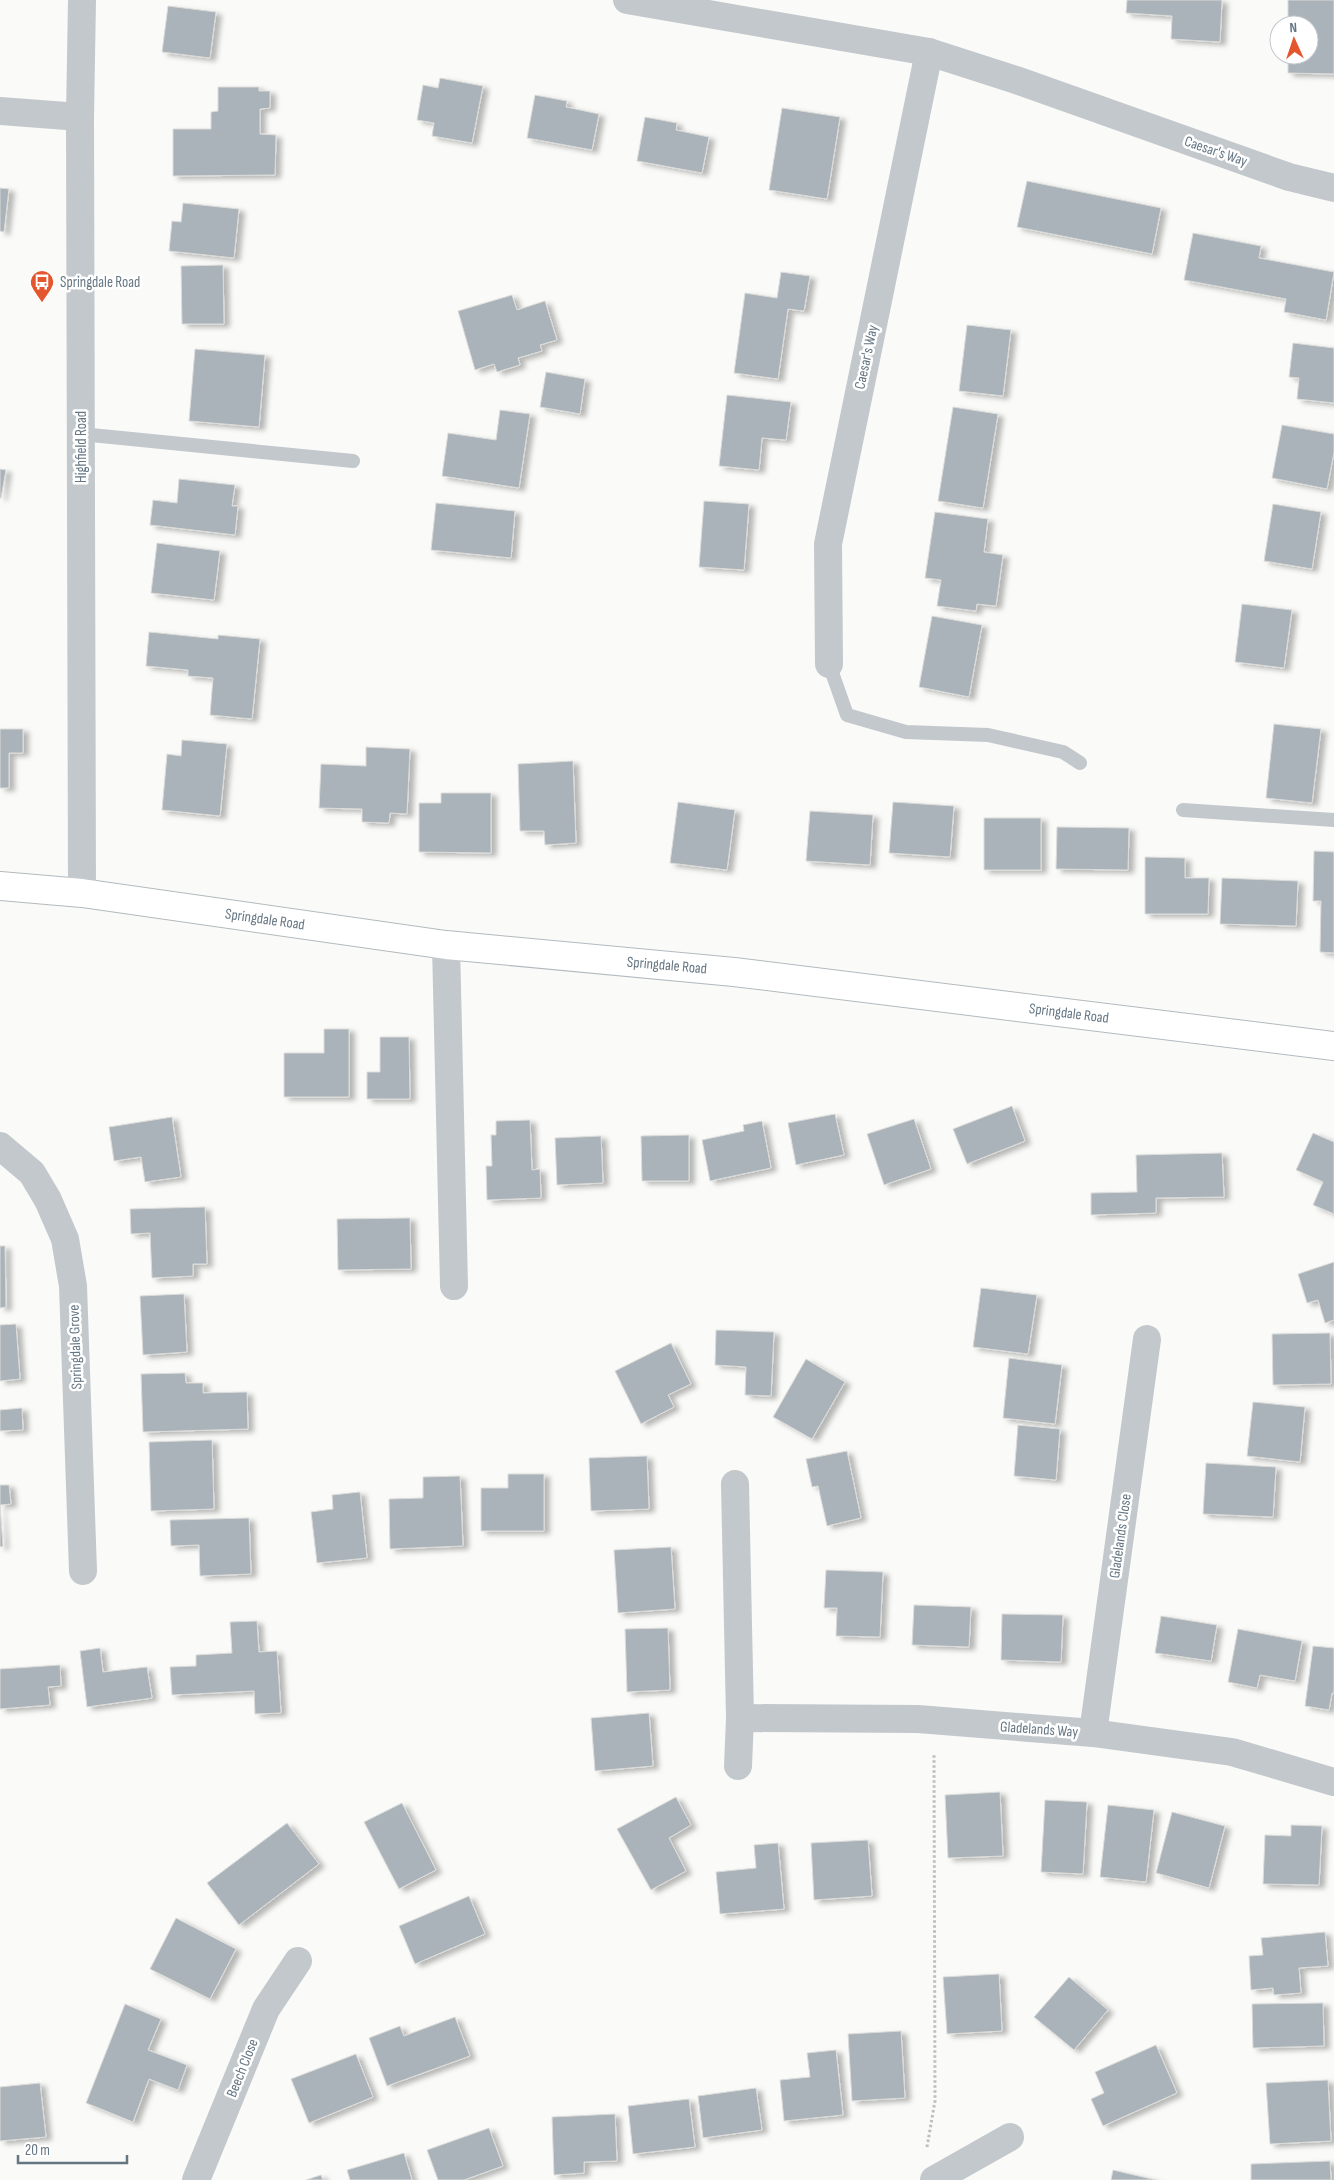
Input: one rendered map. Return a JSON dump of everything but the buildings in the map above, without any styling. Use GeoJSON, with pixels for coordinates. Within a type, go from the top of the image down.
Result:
{"type":"FeatureCollection","features":[{"type":"Feature","properties":{"kind":"street","name":"Highfield Road"},"geometry":{"type":"LineString","coordinates":[[82,0],[80,117],[82,893]]}},
{"type":"Feature","properties":{"kind":"street","name":"Caesar's Way"},"geometry":{"type":"LineString","coordinates":[[627,0],[929,52],[1016,80],[1289,177],[1334,188]]}},
{"type":"Feature","properties":{"kind":"street","name":"Caesar's Way"},"geometry":{"type":"LineString","coordinates":[[829,664],[828,544],[929,52]]}},
{"type":"Feature","properties":{"kind":"street"},"geometry":{"type":"LineString","coordinates":[[0,111],[80,117]]}},
{"type":"Feature","properties":{"kind":"street","name":"Springdale Road"},"geometry":{"type":"LineString","coordinates":[[0,886],[82,893],[446,945],[734,972],[1334,1046]]}},
{"type":"Feature","properties":{"kind":"street"},"geometry":{"type":"LineString","coordinates":[[446,945],[454,1286]]}},
{"type":"Feature","properties":{"kind":"street","name":"Springdale Grove"},"geometry":{"type":"LineString","coordinates":[[0,1146],[32,1173],[48,1200],[65,1240],[73,1286],[83,1571]]}},
{"type":"Feature","properties":{"kind":"street","name":"Gladelands Close"},"geometry":{"type":"LineString","coordinates":[[1093,1733],[1147,1339]]}},
{"type":"Feature","properties":{"kind":"street"},"geometry":{"type":"LineString","coordinates":[[735,1484],[740,1718],[738,1766]]}},
{"type":"Feature","properties":{"kind":"street","name":"Gladelands Way"},"geometry":{"type":"LineString","coordinates":[[740,1718],[934,1721],[1093,1733],[1232,1752],[1334,1782]]}},
{"type":"Feature","properties":{"kind":"street","name":"Beech Close"},"geometry":{"type":"LineString","coordinates":[[196,2180],[266,2008],[298,1961]]}},
{"type":"Feature","properties":{"kind":"street"},"geometry":{"type":"LineString","coordinates":[[934,2180],[1010,2137]]}},
{"type":"Feature","properties":{"kind":"lane"},"geometry":{"type":"LineString","coordinates":[[81,434],[353,460]]}},
{"type":"Feature","properties":{"kind":"lane"},"geometry":{"type":"LineString","coordinates":[[829,664],[847,715],[906,732],[988,735],[1063,752],[1080,762]]}},
{"type":"Feature","properties":{"kind":"lane"},"geometry":{"type":"LineString","coordinates":[[1182,810],[1334,820]]}},
{"type":"Feature","properties":{"kind":"path"},"geometry":{"type":"LineString","coordinates":[[925,2154],[934,2101],[934,1721]]}},
{"type":"Feature","properties":{"kind":"place","name":"Springdale Road"},"geometry":{"type":"Point","coordinates":[42,303]}}]}
